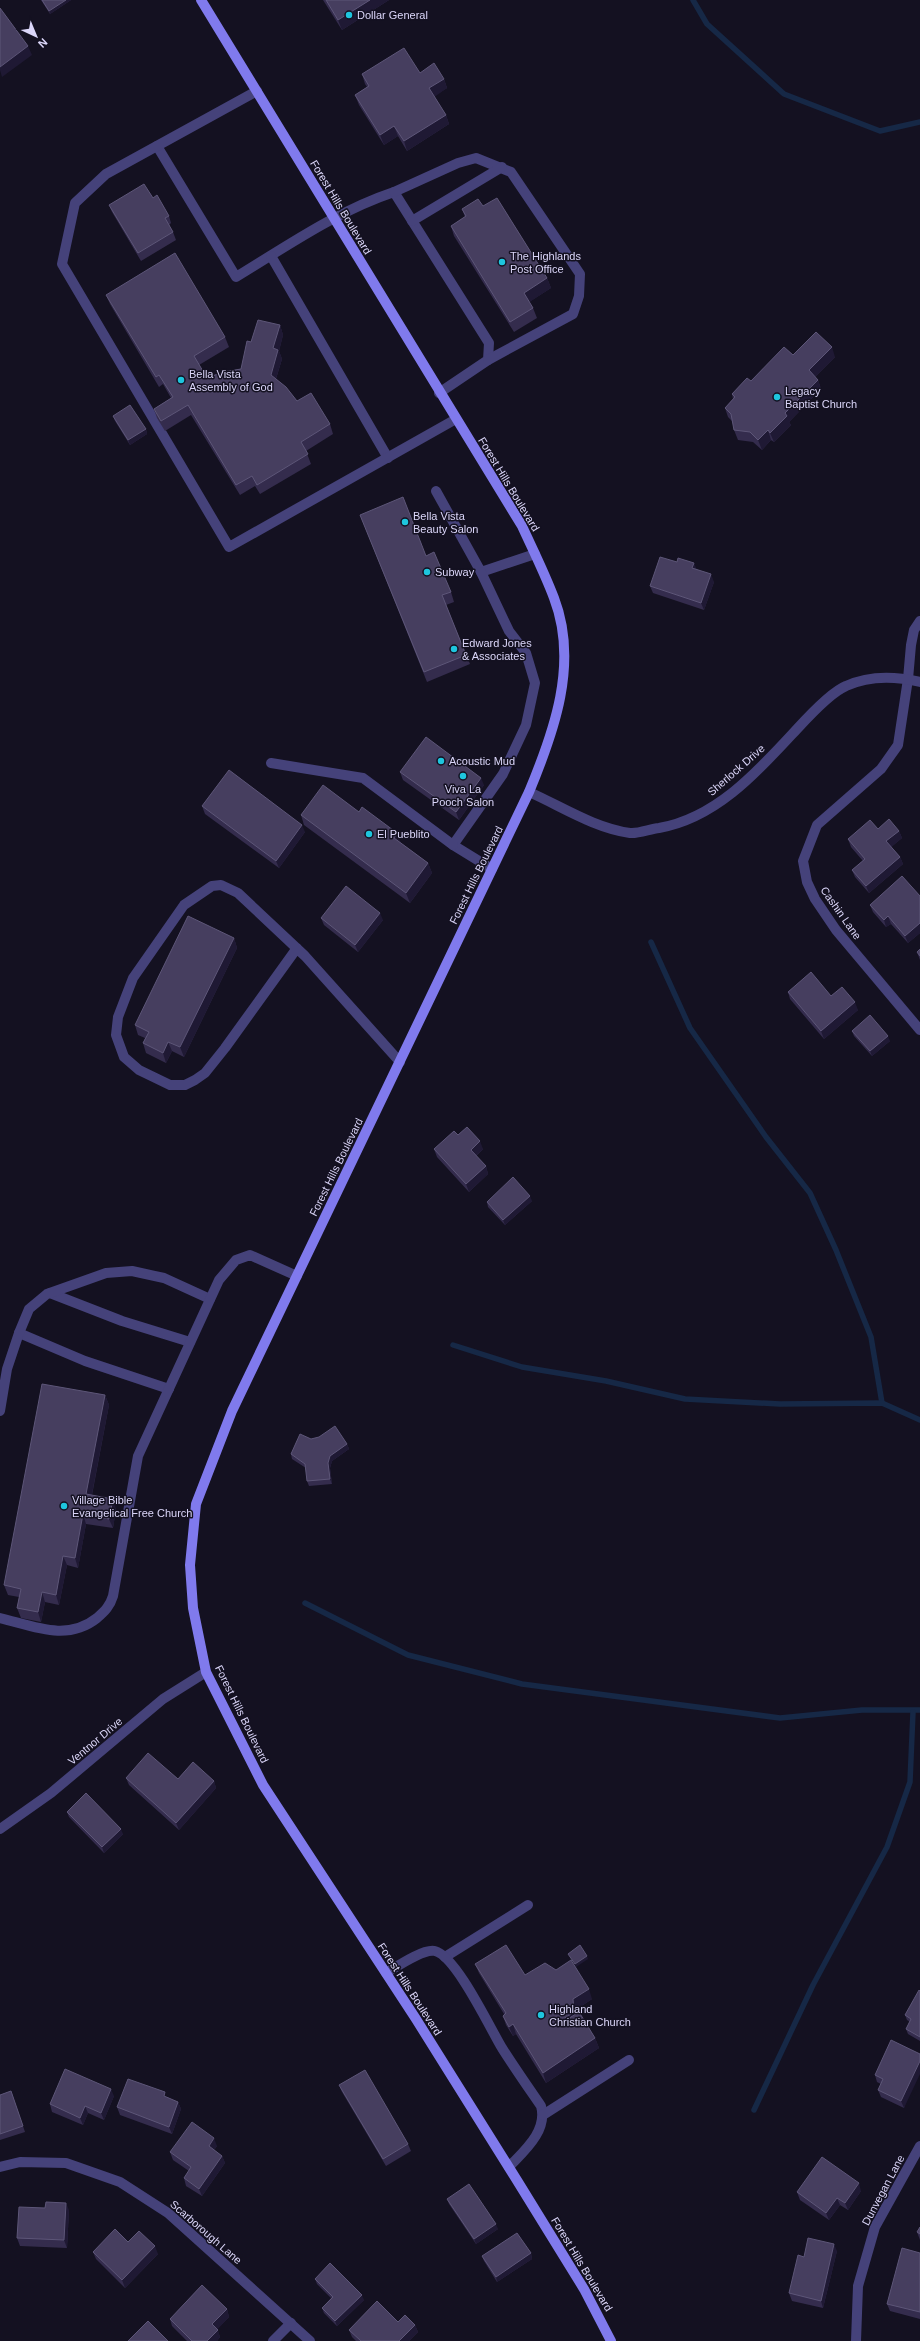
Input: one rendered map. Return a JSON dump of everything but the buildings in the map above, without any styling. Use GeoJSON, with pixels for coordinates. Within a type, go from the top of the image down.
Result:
{"type":"FeatureCollection","features":[{"type":"Feature","properties":{"kind":"main road","name":"Forest Hills Boulevard"},"geometry":{"type":"LineString","coordinates":[[205,1],[257,91],[439,393],[522,526],[555,599],[565,646],[561,697],[546,752],[529,792],[232,1411],[196,1504],[190,1565],[193,1608],[206,1672],[263,1785],[386,1973],[509,2167],[584,2289],[611,2341]]}},
{"type":"Feature","properties":{"kind":"street"},"geometry":{"type":"LineString","coordinates":[[257,91],[106,174],[75,203],[62,264],[229,547],[456,419]]}},
{"type":"Feature","properties":{"kind":"street"},"geometry":{"type":"LineString","coordinates":[[157,146],[236,277],[334,217],[458,163],[476,158],[511,172],[580,274],[579,296],[573,314],[488,360],[439,393]]}},
{"type":"Feature","properties":{"kind":"street"},"geometry":{"type":"LineString","coordinates":[[412,221],[502,168]]}},
{"type":"Feature","properties":{"kind":"street"},"geometry":{"type":"LineString","coordinates":[[394,192],[489,342],[488,360]]}},
{"type":"Feature","properties":{"kind":"street"},"geometry":{"type":"LineString","coordinates":[[270,256],[388,458]]}},
{"type":"Feature","properties":{"kind":"street"},"geometry":{"type":"LineString","coordinates":[[436,491],[481,572],[509,631],[526,654],[535,683],[526,725],[503,774],[453,845]]}},
{"type":"Feature","properties":{"kind":"street"},"geometry":{"type":"LineString","coordinates":[[481,572],[534,554]]}},
{"type":"Feature","properties":{"kind":"street","name":"Cashin Lane"},"geometry":{"type":"LineString","coordinates":[[920,621],[914,630],[911,645],[908,679],[898,745],[881,769],[817,825],[803,861],[807,882],[815,899],[836,930],[920,1030]]}},
{"type":"Feature","properties":{"kind":"street","name":"Sherlock Drive"},"geometry":{"type":"LineString","coordinates":[[529,792],[588,820],[630,833],[673,825],[702,814],[726,797],[771,757],[812,713],[845,686],[877,676],[908,679],[920,682]]}},
{"type":"Feature","properties":{"kind":"street"},"geometry":{"type":"LineString","coordinates":[[270,763],[363,778],[453,845],[492,869]]}},
{"type":"Feature","properties":{"kind":"street"},"geometry":{"type":"LineString","coordinates":[[297,948],[225,1048],[205,1073],[195,1080],[185,1085],[170,1085],[139,1070],[124,1057],[116,1035],[118,1017],[133,978],[184,906],[212,886],[221,885],[238,893],[297,948],[400,1062]]}},
{"type":"Feature","properties":{"kind":"street"},"geometry":{"type":"LineString","coordinates":[[0,1618],[63,1632],[88,1624],[111,1604],[138,1456],[219,1280],[236,1260],[250,1255],[297,1276]]}},
{"type":"Feature","properties":{"kind":"street"},"geometry":{"type":"LineString","coordinates":[[0,1411],[7,1368],[29,1309],[50,1293],[106,1273],[132,1271],[164,1278],[210,1299]]}},
{"type":"Feature","properties":{"kind":"street"},"geometry":{"type":"LineString","coordinates":[[50,1293],[122,1321],[190,1342]]}},
{"type":"Feature","properties":{"kind":"street"},"geometry":{"type":"LineString","coordinates":[[19,1333],[85,1360],[169,1389]]}},
{"type":"Feature","properties":{"kind":"street","name":"Ventnor Drive"},"geometry":{"type":"LineString","coordinates":[[0,1829],[51,1793],[163,1700],[206,1672]]}},
{"type":"Feature","properties":{"kind":"street"},"geometry":{"type":"LineString","coordinates":[[445,1957],[528,1905]]}},
{"type":"Feature","properties":{"kind":"street"},"geometry":{"type":"LineString","coordinates":[[386,1973],[426,1951],[435,1951],[445,1957],[476,2000],[502,2047],[541,2106],[543,2115],[539,2130],[531,2143],[509,2167]]}},
{"type":"Feature","properties":{"kind":"street"},"geometry":{"type":"LineString","coordinates":[[543,2115],[629,2060]]}},
{"type":"Feature","properties":{"kind":"street","name":"Dunvegan Lane"},"geometry":{"type":"LineString","coordinates":[[856,2341],[858,2286],[875,2227],[920,2146]]}},
{"type":"Feature","properties":{"kind":"street","name":"Scarborough Lane"},"geometry":{"type":"LineString","coordinates":[[0,2167],[20,2162],[66,2163],[120,2182],[168,2213],[310,2341]]}},
{"type":"Feature","properties":{"kind":"street"},"geometry":{"type":"LineString","coordinates":[[273,2341],[291,2323]]}},
{"type":"Feature","properties":{"kind":"waterway"},"geometry":{"type":"LineString","coordinates":[[693,0],[707,24],[784,94],[880,131],[920,122]]}},
{"type":"Feature","properties":{"kind":"waterway"},"geometry":{"type":"LineString","coordinates":[[651,942],[690,1028],[766,1137],[810,1193],[836,1250],[871,1337],[882,1403]]}},
{"type":"Feature","properties":{"kind":"waterway"},"geometry":{"type":"LineString","coordinates":[[453,1345],[522,1367],[606,1381],[685,1399],[780,1404],[882,1403],[920,1420]]}},
{"type":"Feature","properties":{"kind":"waterway"},"geometry":{"type":"LineString","coordinates":[[305,1603],[408,1655],[522,1684],[780,1718],[862,1710],[920,1710]]}},
{"type":"Feature","properties":{"kind":"waterway"},"geometry":{"type":"LineString","coordinates":[[754,2110],[813,1985],[887,1847],[910,1782],[913,1712]]}},
{"type":"Feature","properties":{"kind":"place","name":"Dollar General"},"geometry":{"type":"Point","coordinates":[349,15]}},
{"type":"Feature","properties":{"kind":"place","name":"The Highlands Post Office"},"geometry":{"type":"Point","coordinates":[502,262]}},
{"type":"Feature","properties":{"kind":"place","name":"Bella Vista Assembly of God"},"geometry":{"type":"Point","coordinates":[181,380]}},
{"type":"Feature","properties":{"kind":"place","name":"Legacy Baptist Church"},"geometry":{"type":"Point","coordinates":[777,397]}},
{"type":"Feature","properties":{"kind":"place","name":"Bella Vista Beauty Salon"},"geometry":{"type":"Point","coordinates":[405,522]}},
{"type":"Feature","properties":{"kind":"place","name":"Subway"},"geometry":{"type":"Point","coordinates":[427,572]}},
{"type":"Feature","properties":{"kind":"place","name":"Edward Jones & Associates"},"geometry":{"type":"Point","coordinates":[454,649]}},
{"type":"Feature","properties":{"kind":"place","name":"Acoustic Mud"},"geometry":{"type":"Point","coordinates":[441,761]}},
{"type":"Feature","properties":{"kind":"place","name":"Viva La Pooch Salon"},"geometry":{"type":"Point","coordinates":[463,776]}},
{"type":"Feature","properties":{"kind":"place","name":"El Pueblito"},"geometry":{"type":"Point","coordinates":[369,834]}},
{"type":"Feature","properties":{"kind":"place","name":"Village Bible Evangelical Free Church"},"geometry":{"type":"Point","coordinates":[64,1506]}},
{"type":"Feature","properties":{"kind":"place","name":"Highland Christian Church"},"geometry":{"type":"Point","coordinates":[541,2015]}}]}
